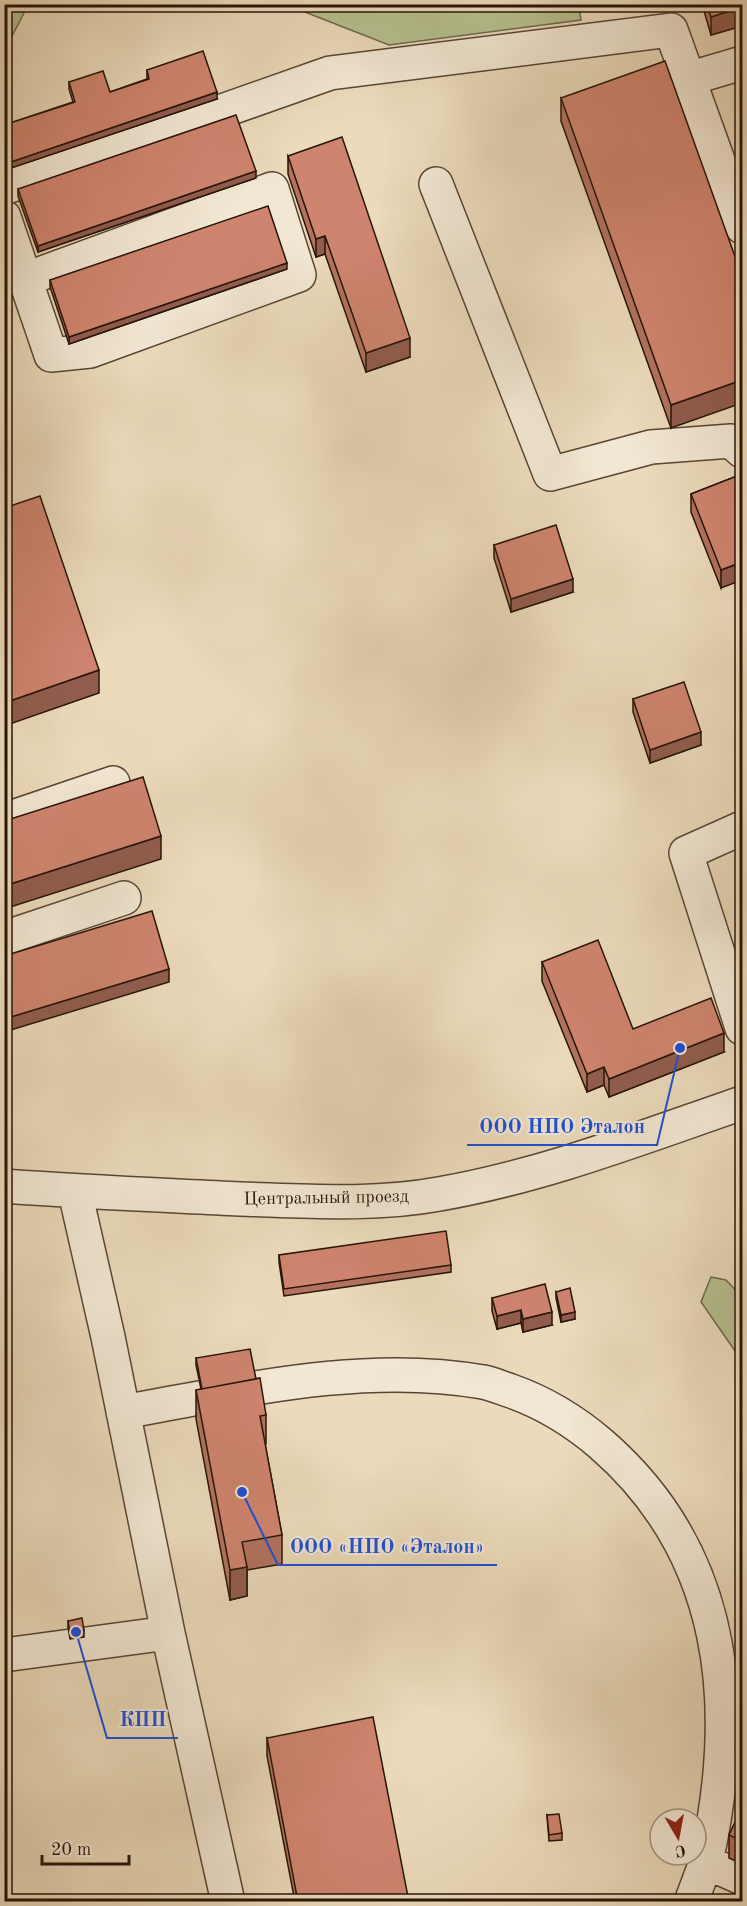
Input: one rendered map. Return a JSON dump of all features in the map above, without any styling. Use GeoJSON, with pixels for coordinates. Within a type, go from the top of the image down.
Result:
{"type":"FeatureCollection","features":[{"type":"Feature","properties":{"kind":"street"},"geometry":{"type":"LineString","coordinates":[[4,188],[330,73],[671,30],[742,227]]}},
{"type":"Feature","properties":{"kind":"street"},"geometry":{"type":"LineString","coordinates":[[688,78],[742,63]]}},
{"type":"Feature","properties":{"kind":"street"},"geometry":{"type":"LineString","coordinates":[[436,184],[550,474],[651,447],[731,441],[742,451]]}},
{"type":"Feature","properties":{"kind":"street"},"geometry":{"type":"LineString","coordinates":[[4,217],[51,355],[90,351],[299,275],[272,189],[26,279]]}},
{"type":"Feature","properties":{"kind":"street"},"geometry":{"type":"LineString","coordinates":[[4,820],[113,783]]}},
{"type":"Feature","properties":{"kind":"street"},"geometry":{"type":"LineString","coordinates":[[742,828],[686,853],[742,1028]]}},
{"type":"Feature","properties":{"kind":"street"},"geometry":{"type":"LineString","coordinates":[[4,938],[123,898]]}},
{"type":"Feature","properties":{"kind":"street","name":"Центральный проезд"},"geometry":{"type":"LineString","coordinates":[[4,1186],[75,1192],[298,1201],[374,1201],[437,1195],[565,1163],[742,1103]]}},
{"type":"Feature","properties":{"kind":"street"},"geometry":{"type":"LineString","coordinates":[[75,1192],[168,1633],[228,1902]]}},
{"type":"Feature","properties":{"kind":"street"},"geometry":{"type":"LineString","coordinates":[[123,1412],[288,1383],[396,1374],[486,1383],[524,1396],[556,1411],[580,1426],[630,1473],[659,1507],[696,1574],[708,1608],[720,1671],[722,1736],[721,1767],[708,1852]]}},
{"type":"Feature","properties":{"kind":"street"},"geometry":{"type":"LineString","coordinates":[[4,1655],[168,1633]]}},
{"type":"Feature","properties":{"kind":"street"},"geometry":{"type":"LineString","coordinates":[[708,1863],[742,1878]]}},
{"type":"Feature","properties":{"kind":"street"},"geometry":{"type":"LineString","coordinates":[[690,1902],[704,1867]]}},
{"type":"Feature","properties":{"kind":"green space"},"geometry":{"type":"Polygon","coordinates":[[[4,5],[28,5],[5,50],[4,5]]]}},
{"type":"Feature","properties":{"kind":"green space"},"geometry":{"type":"Polygon","coordinates":[[[287,5],[574,5],[579,7],[581,20],[389,45],[287,5]]]}},
{"type":"Feature","properties":{"kind":"green space"},"geometry":{"type":"Polygon","coordinates":[[[711,1277],[726,1280],[742,1297],[742,1361],[701,1302],[711,1277]]]}},
{"type":"Feature","properties":{"kind":"building"},"geometry":{"type":"Polygon","coordinates":[[[707,4],[742,4],[742,7],[711,17],[707,4]]]}},
{"type":"Feature","properties":{"kind":"building"},"geometry":{"type":"Polygon","coordinates":[[[203,51],[217,92],[5,164],[4,125],[75,102],[69,82],[103,71],[110,92],[149,79],[147,70],[203,51]]]}},
{"type":"Feature","properties":{"kind":"building"},"geometry":{"type":"Polygon","coordinates":[[[665,61],[742,276],[742,380],[671,405],[561,98],[665,61]]]}},
{"type":"Feature","properties":{"kind":"building"},"geometry":{"type":"Polygon","coordinates":[[[236,115],[256,171],[38,246],[18,189],[236,115]]]}},
{"type":"Feature","properties":{"kind":"building"},"geometry":{"type":"Polygon","coordinates":[[[342,137],[410,338],[366,353],[325,236],[316,239],[288,156],[342,137]]]}},
{"type":"Feature","properties":{"kind":"building"},"geometry":{"type":"Polygon","coordinates":[[[268,206],[287,263],[69,337],[50,280],[268,206]]]}},
{"type":"Feature","properties":{"kind":"building"},"geometry":{"type":"Polygon","coordinates":[[[742,474],[742,562],[721,570],[691,494],[742,474]]]}},
{"type":"Feature","properties":{"kind":"building"},"geometry":{"type":"Polygon","coordinates":[[[40,496],[99,670],[4,703],[4,508],[40,496]]]}},
{"type":"Feature","properties":{"kind":"building"},"geometry":{"type":"Polygon","coordinates":[[[556,525],[573,579],[511,599],[494,545],[556,525]]]}},
{"type":"Feature","properties":{"kind":"building"},"geometry":{"type":"Polygon","coordinates":[[[684,682],[701,732],[650,750],[633,699],[684,682]]]}},
{"type":"Feature","properties":{"kind":"building"},"geometry":{"type":"Polygon","coordinates":[[[143,777],[161,836],[4,886],[4,821],[143,777]]]}},
{"type":"Feature","properties":{"kind":"building"},"geometry":{"type":"Polygon","coordinates":[[[152,911],[169,969],[4,1019],[4,956],[152,911]]]}},
{"type":"Feature","properties":{"kind":"building"},"geometry":{"type":"Polygon","coordinates":[[[598,940],[633,1029],[711,998],[724,1033],[609,1079],[604,1067],[587,1074],[542,962],[598,940]]]}},
{"type":"Feature","properties":{"kind":"building"},"geometry":{"type":"Polygon","coordinates":[[[446,1231],[451,1265],[284,1289],[279,1255],[446,1231]]]}},
{"type":"Feature","properties":{"kind":"building"},"geometry":{"type":"Polygon","coordinates":[[[545,1284],[552,1312],[523,1319],[521,1310],[497,1316],[492,1298],[545,1284]]]}},
{"type":"Feature","properties":{"kind":"building"},"geometry":{"type":"Polygon","coordinates":[[[570,1288],[575,1312],[561,1315],[556,1292],[570,1288]]]}},
{"type":"Feature","properties":{"kind":"building"},"geometry":{"type":"Polygon","coordinates":[[[250,1349],[256,1379],[202,1389],[196,1358],[250,1349]]]}},
{"type":"Feature","properties":{"kind":"building"},"geometry":{"type":"Polygon","coordinates":[[[260,1378],[266,1415],[260,1416],[282,1535],[242,1542],[247,1567],[230,1570],[196,1390],[260,1378]]]}},
{"type":"Feature","properties":{"kind":"building"},"geometry":{"type":"Polygon","coordinates":[[[82,1618],[84,1630],[70,1633],[68,1621],[82,1618]]]}},
{"type":"Feature","properties":{"kind":"building"},"geometry":{"type":"Polygon","coordinates":[[[373,1717],[409,1902],[298,1902],[267,1738],[373,1717]]]}},
{"type":"Feature","properties":{"kind":"building"},"geometry":{"type":"Polygon","coordinates":[[[742,1808],[742,1841],[729,1835],[742,1808]]]}},
{"type":"Feature","properties":{"kind":"building"},"geometry":{"type":"Polygon","coordinates":[[[559,1814],[562,1833],[549,1835],[547,1815],[559,1814]]]}},
{"type":"Feature","properties":{"kind":"place","name":"ООО НПО Эталон"},"geometry":{"type":"Point","coordinates":[680,1048]}},
{"type":"Feature","properties":{"kind":"place","name":"ООО «НПО «Эталон»"},"geometry":{"type":"Point","coordinates":[242,1492]}},
{"type":"Feature","properties":{"kind":"place","name":"КПП"},"geometry":{"type":"Point","coordinates":[76,1632]}}]}
